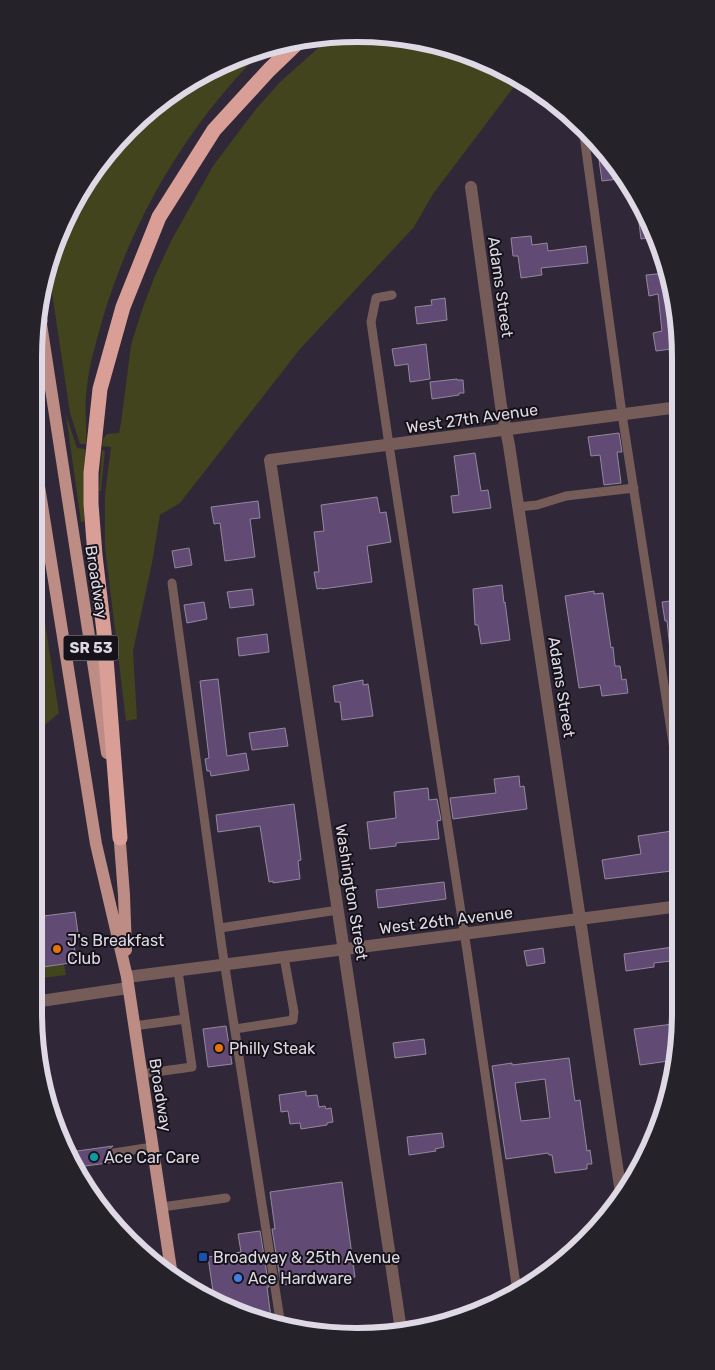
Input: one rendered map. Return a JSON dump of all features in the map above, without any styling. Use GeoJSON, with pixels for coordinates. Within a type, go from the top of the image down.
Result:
{"type":"FeatureCollection","features":[{"type":"Feature","properties":{"kind":"highway"},"geometry":{"type":"LineString","coordinates":[[120,838],[104,632],[91,504],[92,464],[100,389],[123,307],[159,217],[214,130],[268,70],[289,50]]}},
{"type":"Feature","properties":{"kind":"main road","name":"Broadway"},"geometry":{"type":"LineString","coordinates":[[43,347],[120,838],[128,982],[170,1265]]}},
{"type":"Feature","properties":{"kind":"main road","name":"Broadway"},"geometry":{"type":"LineString","coordinates":[[42,505],[96,844],[128,982]]}},
{"type":"Feature","properties":{"kind":"street","name":"Adams Street"},"geometry":{"type":"LineString","coordinates":[[471,187],[496,368],[621,1185]]}},
{"type":"Feature","properties":{"kind":"street","name":"West 27th Avenue"},"geometry":{"type":"LineString","coordinates":[[270,460],[672,408]]}},
{"type":"Feature","properties":{"kind":"street","name":"Washington Street"},"geometry":{"type":"LineString","coordinates":[[270,460],[400,1325]]}},
{"type":"Feature","properties":{"kind":"street","name":"West 26th Avenue"},"geometry":{"type":"LineString","coordinates":[[42,1000],[178,971],[672,907]]}},
{"type":"Feature","properties":{"kind":"lane"},"geometry":{"type":"LineString","coordinates":[[585,140],[622,414],[672,736]]}},
{"type":"Feature","properties":{"kind":"lane"},"geometry":{"type":"LineString","coordinates":[[392,296],[376,298],[371,322],[516,1284]]}},
{"type":"Feature","properties":{"kind":"lane"},"geometry":{"type":"LineString","coordinates":[[518,507],[537,505],[566,496],[634,488]]}},
{"type":"Feature","properties":{"kind":"lane"},"geometry":{"type":"LineString","coordinates":[[172,583],[225,965],[280,1318]]}},
{"type":"Feature","properties":{"kind":"lane"},"geometry":{"type":"LineString","coordinates":[[220,928],[338,910]]}},
{"type":"Feature","properties":{"kind":"lane"},"geometry":{"type":"LineString","coordinates":[[235,1029],[292,1020],[294,1012],[284,957]]}},
{"type":"Feature","properties":{"kind":"lane"},"geometry":{"type":"LineString","coordinates":[[141,1074],[192,1067],[178,971]]}},
{"type":"Feature","properties":{"kind":"lane"},"geometry":{"type":"LineString","coordinates":[[134,1026],[185,1019]]}},
{"type":"Feature","properties":{"kind":"lane"},"geometry":{"type":"LineString","coordinates":[[114,1153],[152,1147]]}},
{"type":"Feature","properties":{"kind":"lane"},"geometry":{"type":"LineString","coordinates":[[162,1207],[226,1198]]}},
{"type":"Feature","properties":{"kind":"green space"},"geometry":{"type":"Polygon","coordinates":[[[358,42],[399,45],[439,53],[478,66],[515,85],[433,194],[414,227],[300,349],[180,503],[160,515],[152,563],[133,651],[137,719],[126,721],[105,547],[105,494],[111,447],[102,446],[103,439],[107,434],[119,433],[131,345],[154,278],[171,241],[213,166],[256,109],[280,82],[322,44],[358,42]]]}},
{"type":"Feature","properties":{"kind":"green space"},"geometry":{"type":"Polygon","coordinates":[[[253,60],[236,78],[187,141],[146,209],[129,246],[114,283],[89,370],[86,394],[86,444],[80,444],[70,413],[51,286],[59,256],[75,218],[96,182],[108,166],[150,121],[182,96],[200,85],[253,60]]]}},
{"type":"Feature","properties":{"kind":"green space"},"geometry":{"type":"Polygon","coordinates":[[[66,415],[77,448],[85,449],[84,522],[81,522],[66,415]]]}},
{"type":"Feature","properties":{"kind":"green space"},"geometry":{"type":"Polygon","coordinates":[[[102,450],[105,451],[101,491],[99,491],[102,450]]]}},
{"type":"Feature","properties":{"kind":"green space"},"geometry":{"type":"Polygon","coordinates":[[[42,604],[59,713],[42,727],[42,604]]]}},
{"type":"Feature","properties":{"kind":"green space"},"geometry":{"type":"Polygon","coordinates":[[[42,964],[43,967],[64,964],[66,975],[42,978],[42,964]]]}},
{"type":"Feature","properties":{"kind":"building"},"geometry":{"type":"Polygon","coordinates":[[[599,160],[602,160],[617,179],[602,181],[599,160]]]}},
{"type":"Feature","properties":{"kind":"building"},"geometry":{"type":"Polygon","coordinates":[[[638,214],[649,237],[641,239],[638,214]]]}},
{"type":"Feature","properties":{"kind":"building"},"geometry":{"type":"Polygon","coordinates":[[[531,236],[532,245],[547,243],[548,251],[586,246],[588,263],[541,268],[542,275],[521,278],[518,256],[513,256],[511,238],[531,236]]]}},
{"type":"Feature","properties":{"kind":"building"},"geometry":{"type":"Polygon","coordinates":[[[661,274],[670,316],[672,349],[656,351],[653,333],[662,331],[658,294],[649,296],[646,275],[661,274]]]}},
{"type":"Feature","properties":{"kind":"building"},"geometry":{"type":"Polygon","coordinates":[[[445,298],[447,320],[417,324],[415,307],[432,305],[431,300],[445,298]]]}},
{"type":"Feature","properties":{"kind":"building"},"geometry":{"type":"Polygon","coordinates":[[[426,344],[430,379],[410,382],[408,364],[395,366],[392,349],[426,344]]]}},
{"type":"Feature","properties":{"kind":"building"},"geometry":{"type":"Polygon","coordinates":[[[463,380],[464,393],[432,399],[430,382],[463,380]]]}},
{"type":"Feature","properties":{"kind":"building"},"geometry":{"type":"Polygon","coordinates":[[[619,433],[622,452],[617,452],[621,483],[604,485],[600,455],[591,456],[588,437],[619,433]]]}},
{"type":"Feature","properties":{"kind":"building"},"geometry":{"type":"Polygon","coordinates":[[[475,453],[481,491],[488,490],[491,508],[453,513],[451,496],[459,495],[454,456],[475,453]]]}},
{"type":"Feature","properties":{"kind":"building"},"geometry":{"type":"Polygon","coordinates":[[[377,497],[380,513],[386,512],[391,542],[367,546],[372,582],[317,589],[314,572],[319,572],[314,532],[324,531],[321,505],[377,497]]]}},
{"type":"Feature","properties":{"kind":"building"},"geometry":{"type":"Polygon","coordinates":[[[258,501],[260,518],[250,519],[255,557],[225,561],[220,523],[214,524],[211,507],[258,501]]]}},
{"type":"Feature","properties":{"kind":"building"},"geometry":{"type":"Polygon","coordinates":[[[189,548],[192,565],[175,568],[172,551],[189,548]]]}},
{"type":"Feature","properties":{"kind":"building"},"geometry":{"type":"Polygon","coordinates":[[[502,585],[510,640],[481,644],[478,625],[475,625],[473,589],[502,585]]]}},
{"type":"Feature","properties":{"kind":"building"},"geometry":{"type":"Polygon","coordinates":[[[252,589],[254,605],[230,608],[227,592],[252,589]]]}},
{"type":"Feature","properties":{"kind":"building"},"geometry":{"type":"Polygon","coordinates":[[[594,591],[594,594],[603,593],[615,666],[620,666],[622,680],[626,679],[628,693],[602,696],[600,685],[579,688],[565,596],[594,591]]]}},
{"type":"Feature","properties":{"kind":"building"},"geometry":{"type":"Polygon","coordinates":[[[672,601],[672,649],[670,649],[667,621],[665,621],[662,602],[672,601]]]}},
{"type":"Feature","properties":{"kind":"building"},"geometry":{"type":"Polygon","coordinates":[[[204,602],[207,619],[187,623],[184,605],[204,602]]]}},
{"type":"Feature","properties":{"kind":"building"},"geometry":{"type":"Polygon","coordinates":[[[267,634],[269,652],[239,656],[237,638],[267,634]]]}},
{"type":"Feature","properties":{"kind":"building"},"geometry":{"type":"Polygon","coordinates":[[[218,679],[227,756],[246,753],[249,770],[211,776],[210,771],[207,771],[205,759],[209,758],[200,681],[218,679]]]}},
{"type":"Feature","properties":{"kind":"building"},"geometry":{"type":"Polygon","coordinates":[[[363,680],[363,685],[368,684],[373,716],[342,720],[340,702],[335,702],[333,686],[363,680]]]}},
{"type":"Feature","properties":{"kind":"building"},"geometry":{"type":"Polygon","coordinates":[[[285,728],[288,746],[252,750],[249,733],[285,728]]]}},
{"type":"Feature","properties":{"kind":"building"},"geometry":{"type":"Polygon","coordinates":[[[519,776],[520,787],[524,786],[527,809],[453,819],[450,798],[496,793],[494,779],[519,776]]]}},
{"type":"Feature","properties":{"kind":"building"},"geometry":{"type":"Polygon","coordinates":[[[428,788],[429,800],[437,799],[441,820],[437,821],[439,839],[396,843],[396,846],[370,849],[367,822],[396,818],[394,792],[428,788]]]}},
{"type":"Feature","properties":{"kind":"building"},"geometry":{"type":"Polygon","coordinates":[[[294,804],[301,860],[298,861],[300,879],[269,882],[260,826],[218,832],[216,815],[294,804]]]}},
{"type":"Feature","properties":{"kind":"building"},"geometry":{"type":"Polygon","coordinates":[[[672,831],[672,871],[605,879],[602,860],[641,854],[638,836],[672,831]]]}},
{"type":"Feature","properties":{"kind":"building"},"geometry":{"type":"Polygon","coordinates":[[[444,882],[446,899],[378,908],[376,890],[444,882]]]}},
{"type":"Feature","properties":{"kind":"building","name":"J's Breakfast Club"},"geometry":{"type":"Polygon","coordinates":[[[75,912],[78,933],[72,934],[77,962],[43,967],[42,916],[75,912]]]}},
{"type":"Feature","properties":{"kind":"building"},"geometry":{"type":"Polygon","coordinates":[[[672,947],[672,961],[654,963],[654,967],[626,971],[624,954],[672,947]]]}},
{"type":"Feature","properties":{"kind":"building"},"geometry":{"type":"Polygon","coordinates":[[[543,948],[545,963],[527,966],[524,951],[543,948]]]}},
{"type":"Feature","properties":{"kind":"building"},"geometry":{"type":"Polygon","coordinates":[[[672,1024],[669,1061],[640,1065],[634,1029],[672,1024]]]}},
{"type":"Feature","properties":{"kind":"building","name":"Philly Steak"},"geometry":{"type":"Polygon","coordinates":[[[226,1026],[232,1064],[208,1067],[203,1029],[226,1026]]]}},
{"type":"Feature","properties":{"kind":"building"},"geometry":{"type":"Polygon","coordinates":[[[424,1039],[426,1054],[395,1058],[393,1043],[424,1039]]]}},
{"type":"Feature","properties":{"kind":"building"},"geometry":{"type":"Polygon","coordinates":[[[569,1058],[575,1101],[580,1100],[587,1151],[590,1150],[592,1164],[587,1164],[587,1169],[555,1173],[552,1155],[548,1153],[506,1159],[492,1066],[512,1063],[512,1065],[569,1058]],[[545,1079],[515,1083],[521,1121],[550,1118],[545,1079]]]}},
{"type":"Feature","properties":{"kind":"building"},"geometry":{"type":"Polygon","coordinates":[[[306,1091],[306,1096],[317,1095],[319,1107],[331,1108],[333,1122],[327,1123],[327,1125],[301,1129],[300,1123],[290,1124],[288,1111],[281,1112],[279,1095],[306,1091]]]}},
{"type":"Feature","properties":{"kind":"building"},"geometry":{"type":"Polygon","coordinates":[[[442,1133],[444,1147],[435,1149],[436,1151],[409,1155],[407,1137],[442,1133]]]}},
{"type":"Feature","properties":{"kind":"building","name":"Ace Car Care"},"geometry":{"type":"Polygon","coordinates":[[[113,1146],[108,1150],[108,1153],[110,1157],[115,1159],[115,1162],[83,1166],[75,1151],[113,1146]]]}},
{"type":"Feature","properties":{"kind":"building"},"geometry":{"type":"Polygon","coordinates":[[[342,1182],[355,1277],[281,1285],[272,1229],[275,1229],[270,1192],[342,1182]]]}},
{"type":"Feature","properties":{"kind":"building","name":"Ace Hardware"},"geometry":{"type":"Polygon","coordinates":[[[260,1231],[269,1287],[267,1287],[271,1315],[237,1304],[213,1292],[208,1257],[241,1252],[238,1234],[260,1231]]]}},
{"type":"Feature","properties":{"kind":"place","name":"J's Breakfast Club"},"geometry":{"type":"Point","coordinates":[57,949]}},
{"type":"Feature","properties":{"kind":"place","name":"Philly Steak"},"geometry":{"type":"Point","coordinates":[219,1048]}},
{"type":"Feature","properties":{"kind":"place","name":"Ace Car Care"},"geometry":{"type":"Point","coordinates":[94,1157]}},
{"type":"Feature","properties":{"kind":"place","name":"Broadway & 25th Avenue"},"geometry":{"type":"Point","coordinates":[203,1257]}},
{"type":"Feature","properties":{"kind":"place","name":"Ace Hardware"},"geometry":{"type":"Point","coordinates":[238,1278]}}]}
